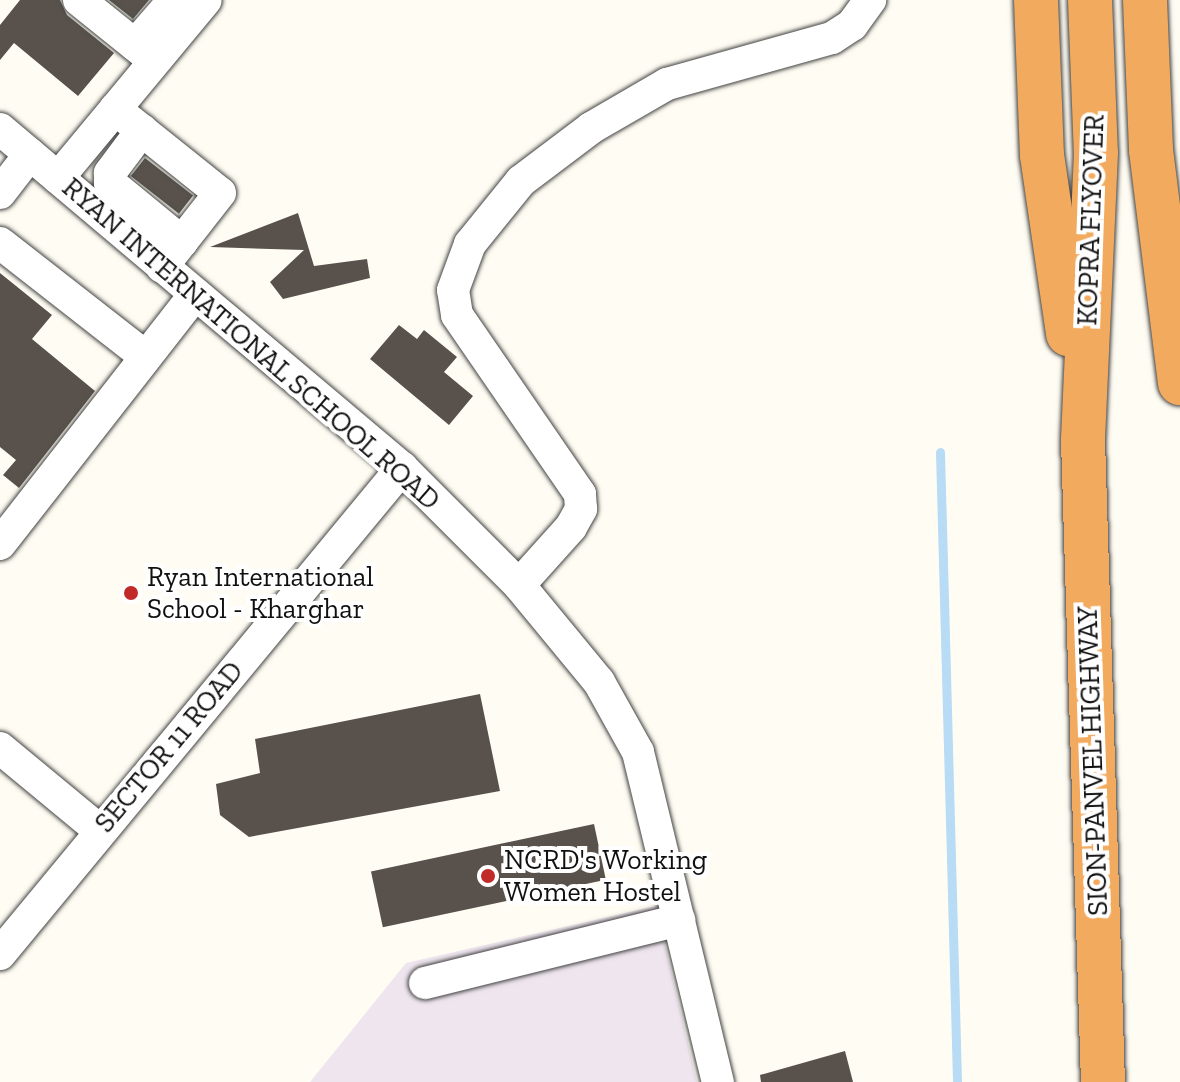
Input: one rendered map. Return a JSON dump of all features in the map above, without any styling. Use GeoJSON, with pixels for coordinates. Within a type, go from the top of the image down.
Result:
{"type":"FeatureCollection","features":[{"type":"Feature","properties":{"kind":"highway"},"geometry":{"type":"LineString","coordinates":[[1036,0],[1042,155],[1083,440]]}},
{"type":"Feature","properties":{"kind":"highway","name":"KOPRA FLYOVER"},"geometry":{"type":"LineString","coordinates":[[1083,440],[1096,153],[1090,0]]}},
{"type":"Feature","properties":{"kind":"highway","name":"KOPRA FLYOVER"},"geometry":{"type":"LineString","coordinates":[[1145,0],[1151,150],[1180,383]]}},
{"type":"Feature","properties":{"kind":"highway","name":"SION-PANVEL HIGHWAY"},"geometry":{"type":"LineString","coordinates":[[1083,440],[1103,1082]]}},
{"type":"Feature","properties":{"kind":"street"},"geometry":{"type":"LineString","coordinates":[[79,0],[145,53]]}},
{"type":"Feature","properties":{"kind":"street"},"geometry":{"type":"LineString","coordinates":[[58,178],[115,109],[174,0]]}},
{"type":"Feature","properties":{"kind":"street"},"geometry":{"type":"LineString","coordinates":[[145,53],[206,0]]}},
{"type":"Feature","properties":{"kind":"street"},"geometry":{"type":"LineString","coordinates":[[519,585],[571,527],[581,509],[580,494],[457,315],[453,290],[470,244],[521,181],[591,128],[667,84],[832,38],[852,25],[870,0]]}},
{"type":"Feature","properties":{"kind":"street"},"geometry":{"type":"LineString","coordinates":[[115,109],[220,193],[162,267]]}},
{"type":"Feature","properties":{"kind":"street","name":"RYAN INTERNATIONAL SCHOOL ROAD"},"geometry":{"type":"LineString","coordinates":[[0,129],[402,468],[519,585],[599,682],[638,752],[718,1082]]}},
{"type":"Feature","properties":{"kind":"street"},"geometry":{"type":"LineString","coordinates":[[142,130],[110,173],[110,183],[182,242]]}},
{"type":"Feature","properties":{"kind":"street"},"geometry":{"type":"LineString","coordinates":[[0,193],[30,154]]}},
{"type":"Feature","properties":{"kind":"street"},"geometry":{"type":"LineString","coordinates":[[0,243],[146,357]]}},
{"type":"Feature","properties":{"kind":"street"},"geometry":{"type":"LineString","coordinates":[[0,544],[195,294]]}},
{"type":"Feature","properties":{"kind":"street","name":"SECTOR 11 ROAD"},"geometry":{"type":"LineString","coordinates":[[0,954],[99,830],[402,468]]}},
{"type":"Feature","properties":{"kind":"street"},"geometry":{"type":"LineString","coordinates":[[0,748],[99,830]]}},
{"type":"Feature","properties":{"kind":"street"},"geometry":{"type":"LineString","coordinates":[[425,983],[679,920]]}},
{"type":"Feature","properties":{"kind":"shaded area"},"geometry":{"type":"Polygon","coordinates":[[[656,906],[697,1082],[310,1082],[406,963],[656,906]]]}},
{"type":"Feature","properties":{"kind":"building"},"geometry":{"type":"Polygon","coordinates":[[[20,0],[60,0],[67,15],[114,53],[78,96],[14,43],[0,60],[0,25],[20,0]]]}},
{"type":"Feature","properties":{"kind":"building"},"geometry":{"type":"Polygon","coordinates":[[[109,0],[149,0],[133,19],[109,0]]]}},
{"type":"Feature","properties":{"kind":"building"},"geometry":{"type":"Polygon","coordinates":[[[145,158],[193,196],[179,214],[131,176],[145,158]]]}},
{"type":"Feature","properties":{"kind":"building"},"geometry":{"type":"Polygon","coordinates":[[[298,213],[314,266],[367,259],[370,278],[283,299],[270,282],[304,250],[210,247],[298,213]]]}},
{"type":"Feature","properties":{"kind":"building"},"geometry":{"type":"Polygon","coordinates":[[[0,273],[52,315],[32,339],[95,391],[19,488],[3,475],[16,460],[0,447],[0,273]]]}},
{"type":"Feature","properties":{"kind":"building"},"geometry":{"type":"Polygon","coordinates":[[[399,325],[417,339],[424,330],[457,357],[444,372],[473,396],[449,425],[370,359],[399,325]]]}},
{"type":"Feature","properties":{"kind":"building"},"geometry":{"type":"Polygon","coordinates":[[[480,694],[500,791],[249,837],[220,815],[216,784],[260,773],[255,739],[480,694]]]}},
{"type":"Feature","properties":{"kind":"building","name":"NCRD's Working Women Hostel"},"geometry":{"type":"Polygon","coordinates":[[[594,824],[606,880],[383,927],[371,871],[594,824]]]}},
{"type":"Feature","properties":{"kind":"building"},"geometry":{"type":"Polygon","coordinates":[[[845,1051],[853,1082],[761,1082],[760,1075],[845,1051]]]}},
{"type":"Feature","properties":{"kind":"waterway"},"geometry":{"type":"LineString","coordinates":[[940,452],[957,1082]]}},
{"type":"Feature","properties":{"kind":"place","name":"Ryan International School - Kharghar"},"geometry":{"type":"Point","coordinates":[131,593]}},
{"type":"Feature","properties":{"kind":"place","name":"NCRD's Working Women Hostel"},"geometry":{"type":"Point","coordinates":[488,876]}}]}
